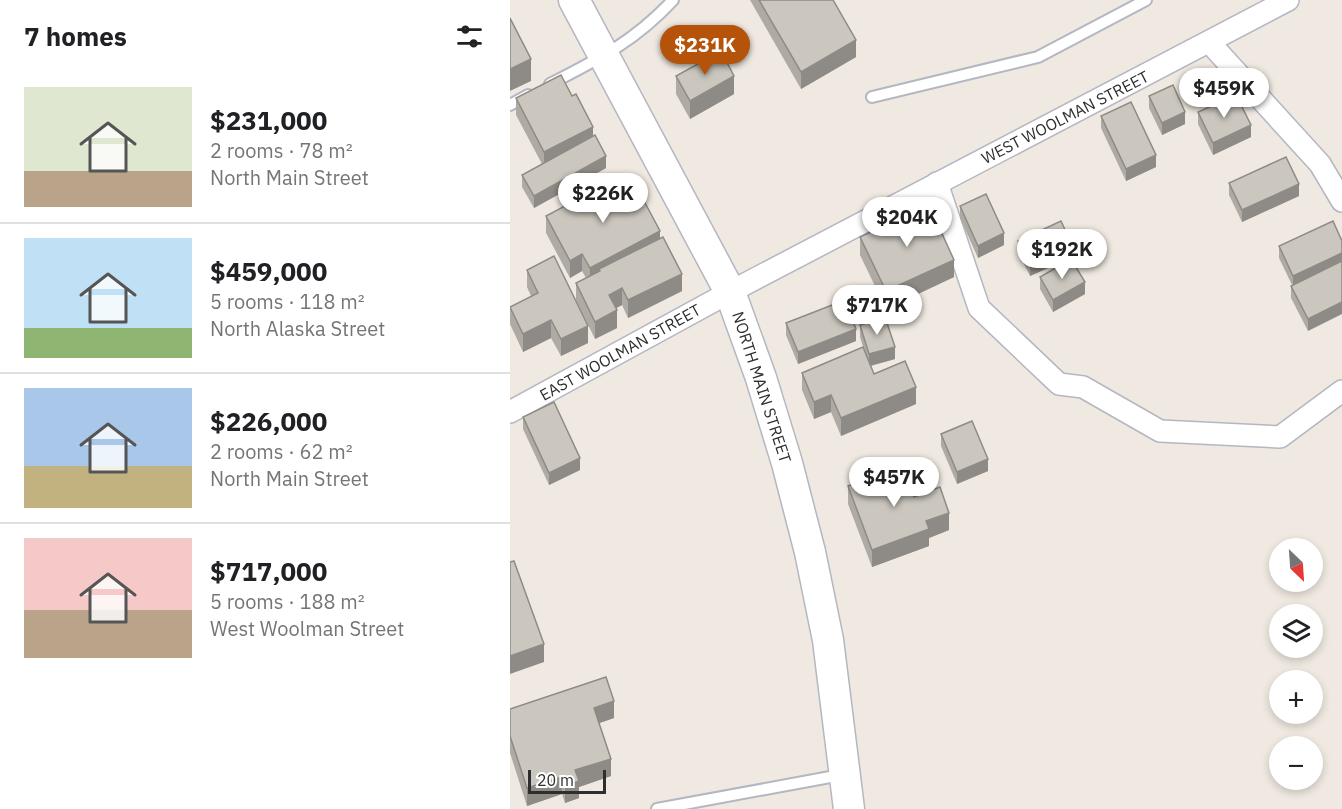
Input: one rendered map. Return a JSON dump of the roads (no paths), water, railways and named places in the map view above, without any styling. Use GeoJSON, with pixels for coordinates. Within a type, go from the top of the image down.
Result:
{"type":"FeatureCollection","features":[{"type":"Feature","properties":{"kind":"main road","name":"NORTH MAIN STREET"},"geometry":{"type":"LineString","coordinates":[[574,0],[730,292],[761,378],[787,463],[810,552],[828,640],[849,809]]}},
{"type":"Feature","properties":{"kind":"street","name":"WEST WOOLMAN STREET"},"geometry":{"type":"LineString","coordinates":[[730,292],[1288,0]]}},
{"type":"Feature","properties":{"kind":"street"},"geometry":{"type":"LineString","coordinates":[[1209,42],[1320,164],[1342,201]]}},
{"type":"Feature","properties":{"kind":"street"},"geometry":{"type":"LineString","coordinates":[[937,183],[979,308],[1059,384],[1083,387],[1160,431],[1280,437],[1342,391]]}},
{"type":"Feature","properties":{"kind":"street","name":"EAST WOOLMAN STREET"},"geometry":{"type":"LineString","coordinates":[[510,412],[730,292]]}},
{"type":"Feature","properties":{"kind":"lane"},"geometry":{"type":"LineString","coordinates":[[510,105],[603,57],[633,38],[673,0]]}},
{"type":"Feature","properties":{"kind":"lane"},"geometry":{"type":"LineString","coordinates":[[872,97],[1038,57],[1146,0]]}},
{"type":"Feature","properties":{"kind":"lane"},"geometry":{"type":"LineString","coordinates":[[657,809],[845,774]]}}]}
